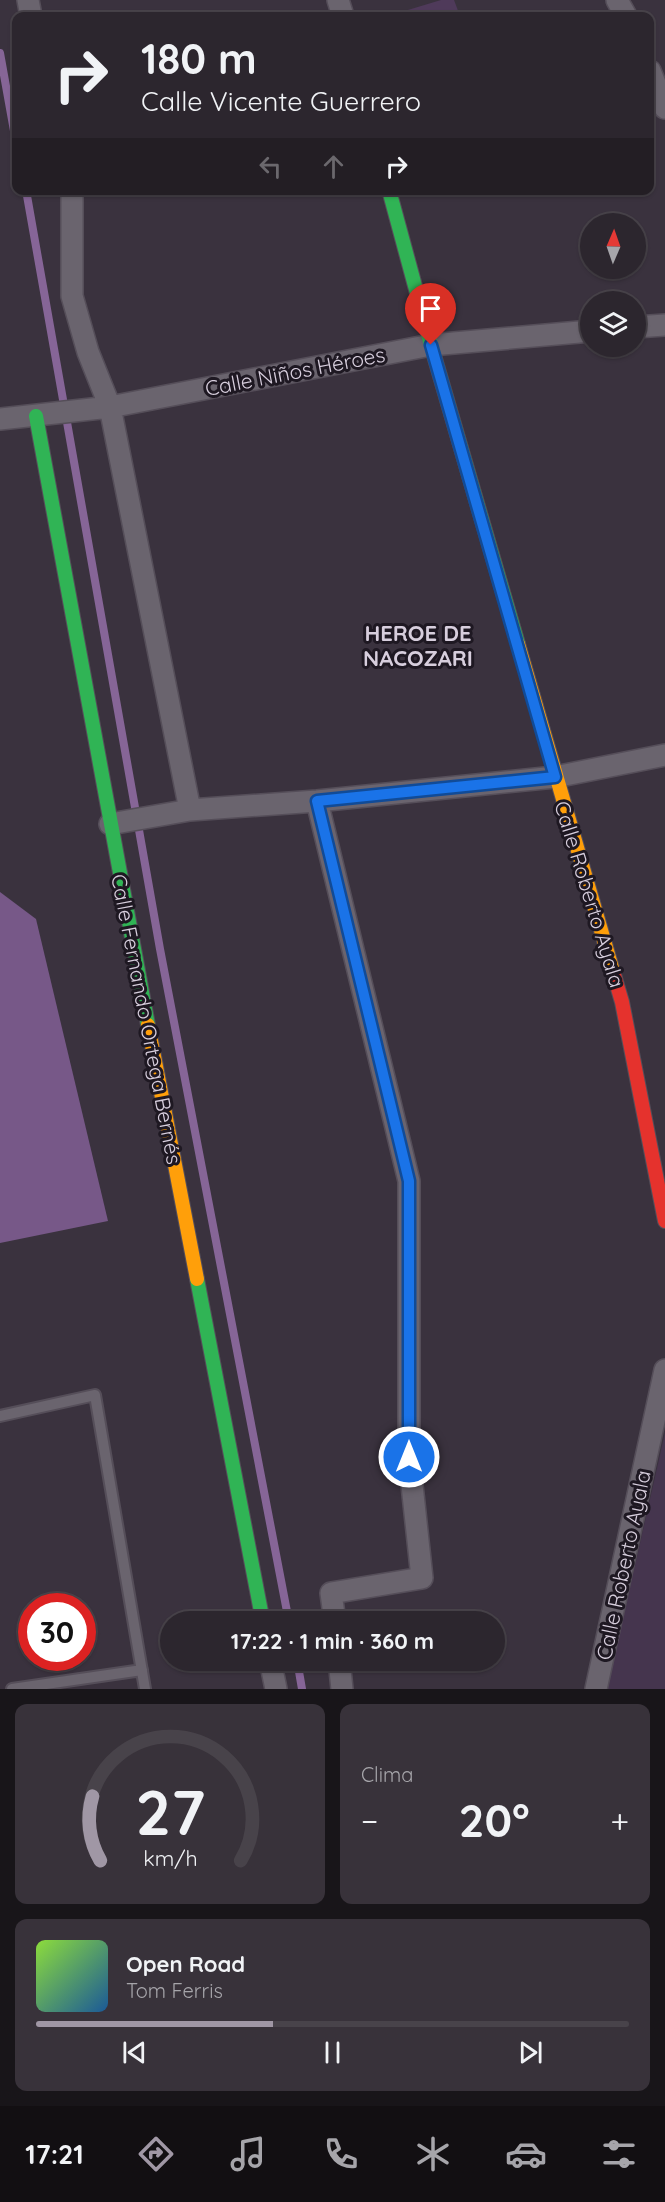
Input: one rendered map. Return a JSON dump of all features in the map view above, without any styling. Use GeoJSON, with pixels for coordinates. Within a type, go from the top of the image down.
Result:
{"type":"FeatureCollection","features":[{"type":"Feature","properties":{"kind":"street"},"geometry":{"type":"LineString","coordinates":[[654,82],[665,108]]}},
{"type":"Feature","properties":{"kind":"street"},"geometry":{"type":"LineString","coordinates":[[72,195],[72,296],[88,352],[190,810]]}},
{"type":"Feature","properties":{"kind":"street","name":"Calle Roberto Ayala"},"geometry":{"type":"LineString","coordinates":[[390,195],[555,777],[622,1002],[665,1221]]}},
{"type":"Feature","properties":{"kind":"street"},"geometry":{"type":"LineString","coordinates":[[646,326],[665,325]]}},
{"type":"Feature","properties":{"kind":"street","name":"Calle Niños Héroes"},"geometry":{"type":"LineString","coordinates":[[0,419],[100,408],[431,345],[580,332]]}},
{"type":"Feature","properties":{"kind":"street","name":"Calle Fernando Ortega Bernés"},"geometry":{"type":"LineString","coordinates":[[45,415],[261,1611]]}},
{"type":"Feature","properties":{"kind":"street"},"geometry":{"type":"LineString","coordinates":[[117,823],[190,810],[317,801],[555,777],[665,755]]}},
{"type":"Feature","properties":{"kind":"street"},"geometry":{"type":"LineString","coordinates":[[317,801],[409,1181],[409,1457],[422,1578],[331,1593],[333,1611]]}},
{"type":"Feature","properties":{"kind":"street","name":"Calle Roberto Ayala"},"geometry":{"type":"LineString","coordinates":[[596,1689],[665,1370]]}},
{"type":"Feature","properties":{"kind":"street"},"geometry":{"type":"LineString","coordinates":[[272,1671],[276,1689]]}},
{"type":"Feature","properties":{"kind":"street"},"geometry":{"type":"LineString","coordinates":[[340,1671],[342,1689]]}},
{"type":"Feature","properties":{"kind":"lane"},"geometry":{"type":"LineString","coordinates":[[0,1416],[95,1395],[145,1689]]}},
{"type":"Feature","properties":{"kind":"lane"},"geometry":{"type":"LineString","coordinates":[[12,1689],[142,1670]]}},
{"type":"Feature","properties":{"kind":"shaded area"},"geometry":{"type":"Polygon","coordinates":[[[441,0],[454,0],[458,12],[401,12],[441,0]]]}},
{"type":"Feature","properties":{"kind":"shaded area"},"geometry":{"type":"Polygon","coordinates":[[[0,892],[36,919],[108,1221],[0,1243],[0,892]]]}},
{"type":"Feature","properties":{"kind":"shaded area"},"geometry":{"type":"Polygon","coordinates":[[[665,1433],[665,1689],[607,1689],[665,1433]]]}},
{"type":"Feature","properties":{"kind":"waterway"},"geometry":{"type":"LineString","coordinates":[[0,53],[12,120]]}},
{"type":"Feature","properties":{"kind":"waterway"},"geometry":{"type":"LineString","coordinates":[[27,195],[160,949],[287,1611]]}},
{"type":"Feature","properties":{"kind":"waterway"},"geometry":{"type":"LineString","coordinates":[[299,1671],[302,1689]]}},
{"type":"Feature","properties":{"kind":"traffic: fast"},"geometry":{"type":"LineString","coordinates":[[390,195],[431,345],[518,644]]}},
{"type":"Feature","properties":{"kind":"traffic: fast"},"geometry":{"type":"LineString","coordinates":[[36,416],[148,1025]]}},
{"type":"Feature","properties":{"kind":"traffic: fast"},"geometry":{"type":"LineString","coordinates":[[197,1279],[261,1611]]}},
{"type":"Feature","properties":{"kind":"traffic: slow"},"geometry":{"type":"LineString","coordinates":[[518,644],[614,975]]}},
{"type":"Feature","properties":{"kind":"traffic: slow"},"geometry":{"type":"LineString","coordinates":[[148,1025],[197,1279]]}},
{"type":"Feature","properties":{"kind":"traffic: jam"},"geometry":{"type":"LineString","coordinates":[[614,975],[622,1002],[665,1221]]}},
{"type":"Feature","properties":{"kind":"district","name":"HEROE DE NACOZARI"},"geometry":{"type":"Point","coordinates":[418,646]}},
{"type":"Feature","properties":{"kind":"route"},"geometry":{"type":"LineString","coordinates":[[409,1457],[409,1181],[317,801],[555,777],[431,345]]}}]}
